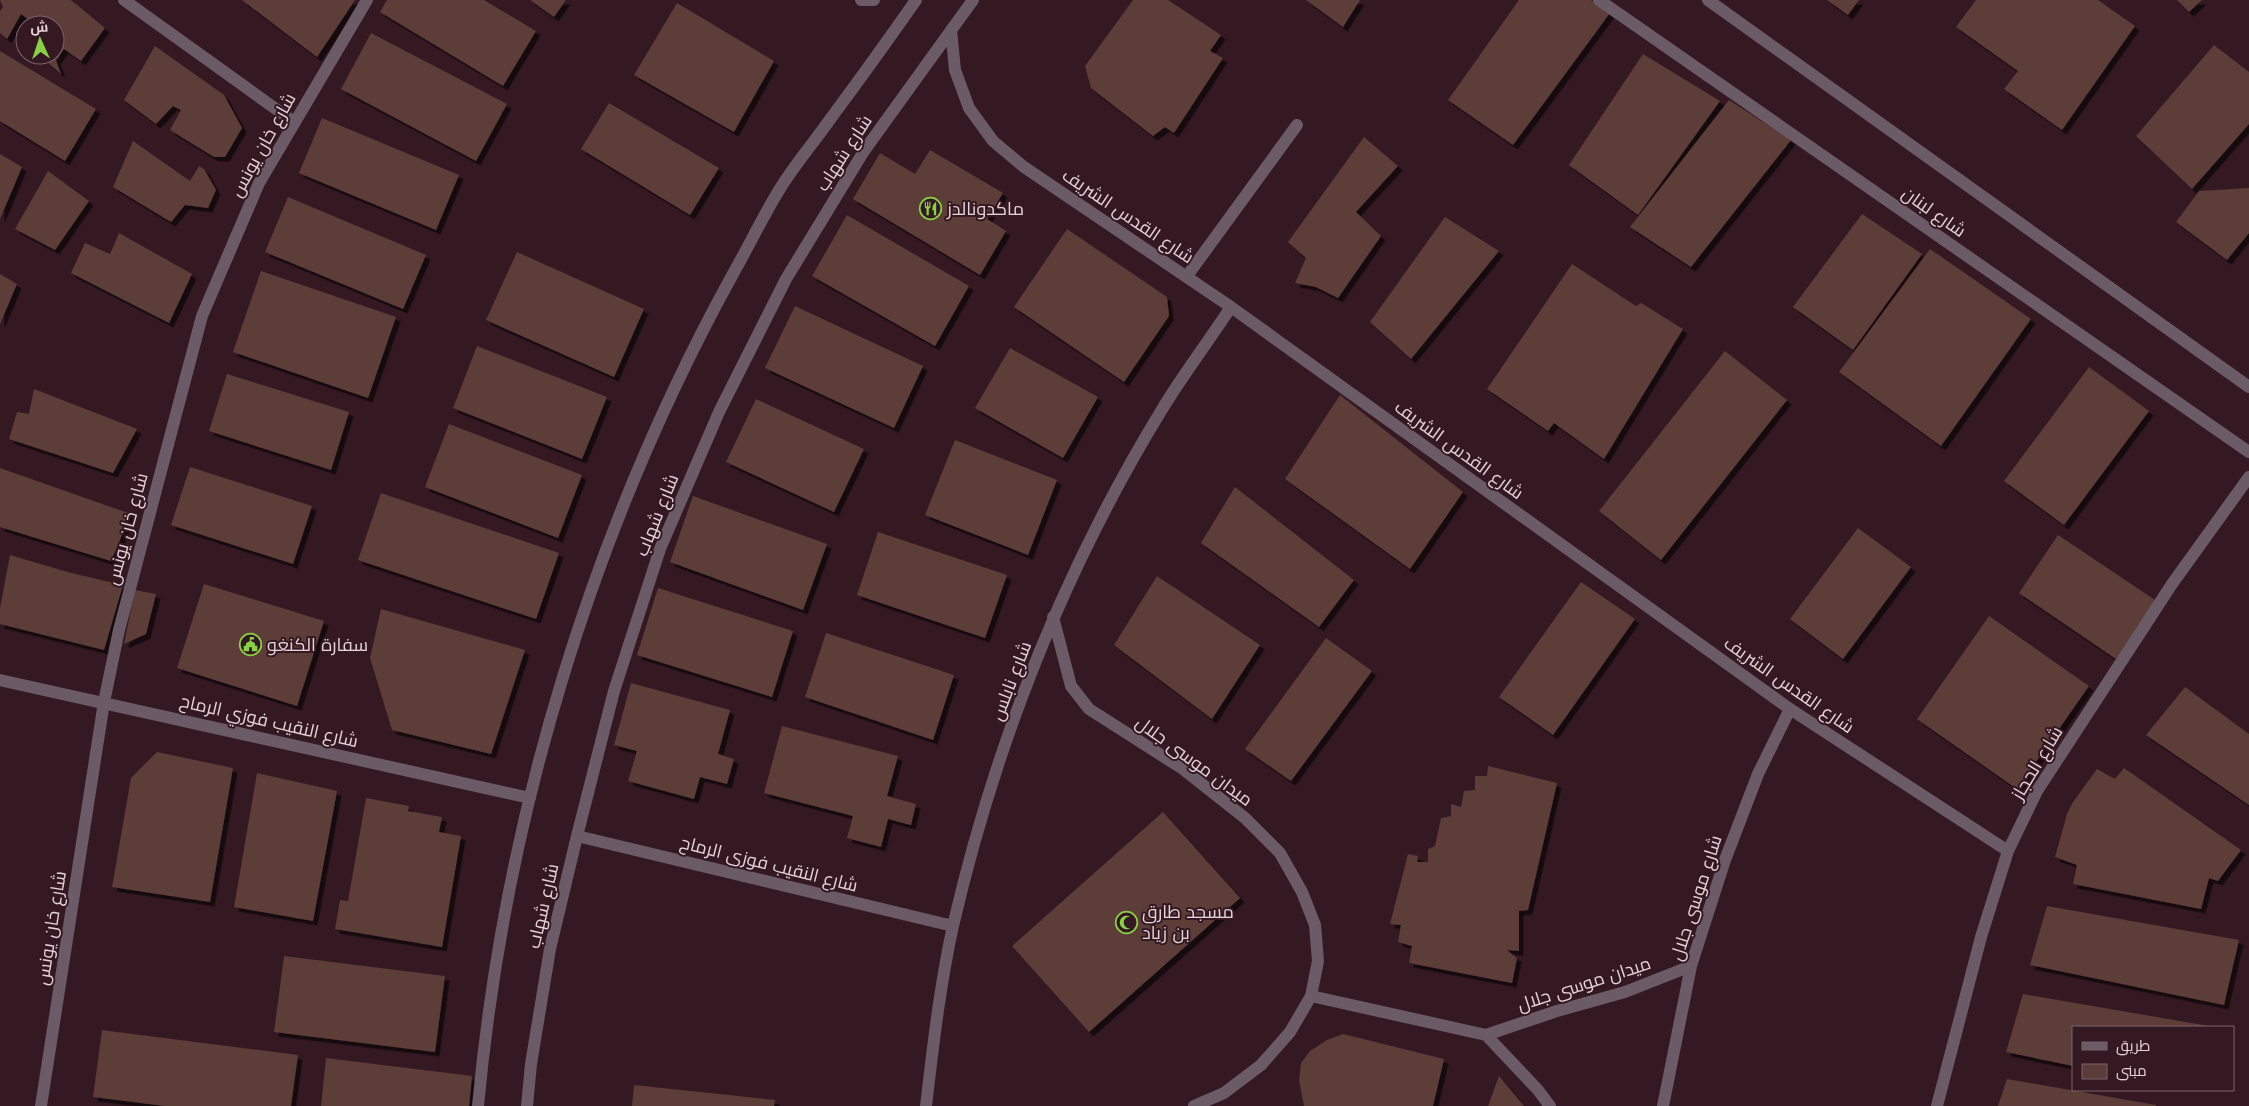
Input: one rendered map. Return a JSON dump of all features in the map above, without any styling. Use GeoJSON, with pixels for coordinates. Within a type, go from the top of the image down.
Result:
{"type":"FeatureCollection","features":[{"type":"Feature","properties":{"kind":"street"},"geometry":{"type":"LineString","coordinates":[[124,0],[294,122]]}},
{"type":"Feature","properties":{"kind":"street","name":"شارع خان يونس"},"geometry":{"type":"LineString","coordinates":[[41,1106],[104,702],[122,620],[202,316],[259,182],[367,0]]}},
{"type":"Feature","properties":{"kind":"street"},"geometry":{"type":"LineString","coordinates":[[861,0],[874,0]]}},
{"type":"Feature","properties":{"kind":"street","name":"شارع شهاب"},"geometry":{"type":"LineString","coordinates":[[478,1106],[482,1056],[501,935],[530,798],[571,651],[625,500],[699,336],[782,186],[869,68],[916,0]]}},
{"type":"Feature","properties":{"kind":"street","name":"شارع شهاب"},"geometry":{"type":"LineString","coordinates":[[527,1106],[531,1064],[550,949],[614,691],[660,549],[718,412],[786,279],[859,160],[973,0]]}},
{"type":"Feature","properties":{"kind":"street","name":"شارع لبنان"},"geometry":{"type":"LineString","coordinates":[[1599,0],[2249,452]]}},
{"type":"Feature","properties":{"kind":"street"},"geometry":{"type":"LineString","coordinates":[[1708,0],[2249,387]]}},
{"type":"Feature","properties":{"kind":"street","name":"شارع القدس الشريف"},"geometry":{"type":"LineString","coordinates":[[951,30],[955,70],[970,108],[993,141],[1024,167],[1231,307],[1790,709],[2008,851]]}},
{"type":"Feature","properties":{"kind":"street"},"geometry":{"type":"LineString","coordinates":[[1187,276],[1297,125]]}},
{"type":"Feature","properties":{"kind":"street","name":"شارع نابلس"},"geometry":{"type":"LineString","coordinates":[[926,1106],[934,1035],[953,926],[999,761],[1054,617],[1104,512],[1161,410],[1231,307]]}},
{"type":"Feature","properties":{"kind":"street","name":"شارع الحجاز"},"geometry":{"type":"LineString","coordinates":[[1938,1106],[1981,937],[2008,851],[2037,791],[2172,584],[2249,477]]}},
{"type":"Feature","properties":{"kind":"street","name":"ميدان موسى جلال"},"geometry":{"type":"LineString","coordinates":[[1054,617],[1071,686],[1089,709],[1182,769],[1244,818],[1280,853],[1302,892],[1315,925],[1318,961],[1311,996],[1290,1032],[1261,1065],[1224,1093],[1194,1106]]}},
{"type":"Feature","properties":{"kind":"street","name":"شارع النقيب فوزي الرماح"},"geometry":{"type":"LineString","coordinates":[[0,680],[530,798]]}},
{"type":"Feature","properties":{"kind":"street","name":"شارع موسى جلال"},"geometry":{"type":"LineString","coordinates":[[1663,1106],[1691,966],[1724,860],[1758,774],[1790,709]]}},
{"type":"Feature","properties":{"kind":"street","name":"شارع النقيب فوزى الرماح"},"geometry":{"type":"LineString","coordinates":[[577,836],[953,926]]}},
{"type":"Feature","properties":{"kind":"street","name":"ميدان موسى جلال"},"geometry":{"type":"LineString","coordinates":[[1486,1035],[1557,1011],[1625,992],[1691,966]]}},
{"type":"Feature","properties":{"kind":"street"},"geometry":{"type":"LineString","coordinates":[[1311,996],[1486,1035],[1538,1090],[1550,1106]]}},
{"type":"Feature","properties":{"kind":"building"},"geometry":{"type":"Polygon","coordinates":[[[0,0],[71,0],[105,28],[81,61],[65,50],[65,15],[15,15],[15,25],[7,39],[0,33],[0,11],[3,7],[0,0]]]}},
{"type":"Feature","properties":{"kind":"building"},"geometry":{"type":"Polygon","coordinates":[[[242,0],[355,0],[317,57],[242,0]]]}},
{"type":"Feature","properties":{"kind":"building"},"geometry":{"type":"Polygon","coordinates":[[[387,0],[484,0],[536,31],[503,86],[380,12],[387,0]]]}},
{"type":"Feature","properties":{"kind":"building"},"geometry":{"type":"Polygon","coordinates":[[[530,0],[566,0],[554,17],[530,0]]]}},
{"type":"Feature","properties":{"kind":"building"},"geometry":{"type":"Polygon","coordinates":[[[1133,0],[1168,0],[1221,35],[1210,51],[1223,58],[1174,133],[1165,127],[1153,136],[1091,88],[1085,66],[1133,0]]]}},
{"type":"Feature","properties":{"kind":"building"},"geometry":{"type":"Polygon","coordinates":[[[1306,0],[1360,0],[1343,27],[1306,0]]]}},
{"type":"Feature","properties":{"kind":"building"},"geometry":{"type":"Polygon","coordinates":[[[1519,0],[1591,0],[1610,13],[1513,145],[1448,100],[1519,0]]]}},
{"type":"Feature","properties":{"kind":"building"},"geometry":{"type":"Polygon","coordinates":[[[1827,0],[1859,0],[1848,15],[1827,0]]]}},
{"type":"Feature","properties":{"kind":"building"},"geometry":{"type":"Polygon","coordinates":[[[1976,0],[2098,0],[2135,26],[2062,130],[2004,89],[2018,71],[1956,27],[1976,0]]]}},
{"type":"Feature","properties":{"kind":"building"},"geometry":{"type":"Polygon","coordinates":[[[2177,0],[2202,0],[2189,12],[2177,0]]]}},
{"type":"Feature","properties":{"kind":"building"},"geometry":{"type":"Polygon","coordinates":[[[677,3],[774,61],[734,132],[634,75],[677,3]]]}},
{"type":"Feature","properties":{"kind":"building"},"geometry":{"type":"Polygon","coordinates":[[[371,33],[507,104],[476,161],[341,89],[371,33]]]}},
{"type":"Feature","properties":{"kind":"building"},"geometry":{"type":"Polygon","coordinates":[[[2214,45],[2249,72],[2249,124],[2192,189],[2136,136],[2214,45]]]}},
{"type":"Feature","properties":{"kind":"building"},"geometry":{"type":"Polygon","coordinates":[[[155,46],[224,95],[242,128],[225,157],[214,157],[170,130],[181,110],[173,106],[156,124],[124,100],[155,46]]]}},
{"type":"Feature","properties":{"kind":"building"},"geometry":{"type":"Polygon","coordinates":[[[0,51],[15,60],[15,65],[23,65],[96,109],[65,161],[0,121],[0,51]]]}},
{"type":"Feature","properties":{"kind":"building"},"geometry":{"type":"Polygon","coordinates":[[[1643,54],[1720,101],[1638,215],[1569,165],[1643,54]]]}},
{"type":"Feature","properties":{"kind":"building"},"geometry":{"type":"Polygon","coordinates":[[[51,65],[58,65],[61,74],[51,65]]]}},
{"type":"Feature","properties":{"kind":"building"},"geometry":{"type":"Polygon","coordinates":[[[1729,100],[1791,140],[1691,267],[1630,227],[1729,100]]]}},
{"type":"Feature","properties":{"kind":"building"},"geometry":{"type":"Polygon","coordinates":[[[609,103],[719,168],[690,215],[581,149],[609,103]]]}},
{"type":"Feature","properties":{"kind":"building"},"geometry":{"type":"Polygon","coordinates":[[[322,118],[459,175],[436,230],[299,173],[322,118]]]}},
{"type":"Feature","properties":{"kind":"building"},"geometry":{"type":"Polygon","coordinates":[[[1364,137],[1398,166],[1356,212],[1381,236],[1338,298],[1316,287],[1295,283],[1306,258],[1288,242],[1364,137]]]}},
{"type":"Feature","properties":{"kind":"building"},"geometry":{"type":"Polygon","coordinates":[[[133,141],[190,181],[199,166],[204,169],[216,190],[208,208],[185,205],[171,222],[113,187],[133,141]]]}},
{"type":"Feature","properties":{"kind":"building","name":"ماكدونالدز"},"geometry":{"type":"Polygon","coordinates":[[[930,150],[1003,193],[987,219],[1006,231],[980,275],[853,199],[880,153],[915,174],[930,150]]]}},
{"type":"Feature","properties":{"kind":"building"},"geometry":{"type":"Polygon","coordinates":[[[0,154],[22,167],[0,219],[0,154]]]}},
{"type":"Feature","properties":{"kind":"building"},"geometry":{"type":"Polygon","coordinates":[[[48,171],[89,201],[55,250],[15,229],[48,171]]]}},
{"type":"Feature","properties":{"kind":"building"},"geometry":{"type":"Polygon","coordinates":[[[2249,188],[2249,233],[2227,260],[2176,222],[2199,191],[2249,188]]]}},
{"type":"Feature","properties":{"kind":"building"},"geometry":{"type":"Polygon","coordinates":[[[288,197],[426,255],[403,309],[265,252],[288,197]]]}},
{"type":"Feature","properties":{"kind":"building"},"geometry":{"type":"Polygon","coordinates":[[[1862,214],[1922,254],[1853,350],[1793,307],[1862,214]]]}},
{"type":"Feature","properties":{"kind":"building"},"geometry":{"type":"Polygon","coordinates":[[[847,215],[969,286],[935,346],[812,276],[847,215]]]}},
{"type":"Feature","properties":{"kind":"building"},"geometry":{"type":"Polygon","coordinates":[[[1445,217],[1499,251],[1411,359],[1370,322],[1445,217]]]}},
{"type":"Feature","properties":{"kind":"building"},"geometry":{"type":"Polygon","coordinates":[[[1067,229],[1167,297],[1169,316],[1124,382],[1014,307],[1067,229]]]}},
{"type":"Feature","properties":{"kind":"building"},"geometry":{"type":"Polygon","coordinates":[[[119,233],[192,274],[169,323],[71,273],[85,243],[110,254],[119,233]]]}},
{"type":"Feature","properties":{"kind":"building"},"geometry":{"type":"Polygon","coordinates":[[[1930,249],[2031,319],[1941,446],[1839,372],[1930,249]]]}},
{"type":"Feature","properties":{"kind":"building"},"geometry":{"type":"Polygon","coordinates":[[[517,252],[644,309],[614,377],[486,320],[517,252]]]}},
{"type":"Feature","properties":{"kind":"building"},"geometry":{"type":"Polygon","coordinates":[[[1572,264],[1636,306],[1641,303],[1683,329],[1604,459],[1554,423],[1548,431],[1487,389],[1572,264]]]}},
{"type":"Feature","properties":{"kind":"building"},"geometry":{"type":"Polygon","coordinates":[[[261,271],[396,317],[368,398],[233,352],[261,271]]]}},
{"type":"Feature","properties":{"kind":"building"},"geometry":{"type":"Polygon","coordinates":[[[0,274],[17,284],[0,324],[0,274]]]}},
{"type":"Feature","properties":{"kind":"building"},"geometry":{"type":"Polygon","coordinates":[[[795,306],[923,366],[894,428],[765,368],[795,306]]]}},
{"type":"Feature","properties":{"kind":"building"},"geometry":{"type":"Polygon","coordinates":[[[477,346],[607,397],[582,459],[453,408],[477,346]]]}},
{"type":"Feature","properties":{"kind":"building"},"geometry":{"type":"Polygon","coordinates":[[[1010,348],[1098,397],[1063,458],[975,408],[1010,348]]]}},
{"type":"Feature","properties":{"kind":"building"},"geometry":{"type":"Polygon","coordinates":[[[1725,351],[1787,400],[1661,560],[1599,511],[1725,351]]]}},
{"type":"Feature","properties":{"kind":"building"},"geometry":{"type":"Polygon","coordinates":[[[2089,367],[2149,411],[2064,525],[2004,481],[2089,367]]]}},
{"type":"Feature","properties":{"kind":"building"},"geometry":{"type":"Polygon","coordinates":[[[227,374],[349,412],[331,470],[209,431],[227,374]]]}},
{"type":"Feature","properties":{"kind":"building"},"geometry":{"type":"Polygon","coordinates":[[[34,389],[137,429],[113,473],[9,439],[17,412],[29,414],[34,389]]]}},
{"type":"Feature","properties":{"kind":"building"},"geometry":{"type":"Polygon","coordinates":[[[1340,395],[1463,492],[1410,569],[1285,479],[1340,395]]]}},
{"type":"Feature","properties":{"kind":"building"},"geometry":{"type":"Polygon","coordinates":[[[756,399],[864,449],[834,512],[726,462],[756,399]]]}},
{"type":"Feature","properties":{"kind":"building"},"geometry":{"type":"Polygon","coordinates":[[[449,424],[582,475],[558,538],[425,487],[449,424]]]}},
{"type":"Feature","properties":{"kind":"building"},"geometry":{"type":"Polygon","coordinates":[[[955,440],[1057,480],[1028,555],[925,515],[955,440]]]}},
{"type":"Feature","properties":{"kind":"building"},"geometry":{"type":"Polygon","coordinates":[[[190,467],[312,506],[293,564],[171,525],[190,467]]]}},
{"type":"Feature","properties":{"kind":"building"},"geometry":{"type":"Polygon","coordinates":[[[0,468],[131,514],[111,561],[0,527],[0,468]]]}},
{"type":"Feature","properties":{"kind":"building"},"geometry":{"type":"Polygon","coordinates":[[[1235,487],[1354,580],[1319,627],[1201,543],[1235,487]]]}},
{"type":"Feature","properties":{"kind":"building"},"geometry":{"type":"Polygon","coordinates":[[[381,493],[559,553],[536,619],[358,560],[381,493]]]}},
{"type":"Feature","properties":{"kind":"building"},"geometry":{"type":"Polygon","coordinates":[[[693,496],[827,544],[803,610],[670,562],[693,496]]]}},
{"type":"Feature","properties":{"kind":"building"},"geometry":{"type":"Polygon","coordinates":[[[1858,528],[1911,567],[1843,659],[1790,619],[1858,528]]]}},
{"type":"Feature","properties":{"kind":"building"},"geometry":{"type":"Polygon","coordinates":[[[878,532],[1007,575],[985,638],[857,595],[878,532]]]}},
{"type":"Feature","properties":{"kind":"building"},"geometry":{"type":"Polygon","coordinates":[[[2058,535],[2158,602],[2116,659],[2019,593],[2058,535]]]}},
{"type":"Feature","properties":{"kind":"building"},"geometry":{"type":"Polygon","coordinates":[[[10,555],[71,573],[123,585],[104,650],[0,624],[0,608],[10,555]]]}},
{"type":"Feature","properties":{"kind":"building"},"geometry":{"type":"Polygon","coordinates":[[[1157,576],[1260,645],[1212,719],[1114,645],[1157,576]]]}},
{"type":"Feature","properties":{"kind":"building"},"geometry":{"type":"Polygon","coordinates":[[[1581,582],[1635,619],[1553,735],[1499,697],[1581,582]]]}},
{"type":"Feature","properties":{"kind":"building","name":"سفارة الكنغو"},"geometry":{"type":"Polygon","coordinates":[[[204,584],[324,621],[297,706],[177,668],[204,584]]]}},
{"type":"Feature","properties":{"kind":"building"},"geometry":{"type":"Polygon","coordinates":[[[658,588],[793,631],[772,697],[637,655],[658,588]]]}},
{"type":"Feature","properties":{"kind":"building"},"geometry":{"type":"Polygon","coordinates":[[[135,590],[156,594],[146,634],[124,644],[135,590]]]}},
{"type":"Feature","properties":{"kind":"building"},"geometry":{"type":"Polygon","coordinates":[[[381,609],[525,650],[491,754],[392,730],[370,658],[381,609]]]}},
{"type":"Feature","properties":{"kind":"building"},"geometry":{"type":"Polygon","coordinates":[[[1989,616],[2089,686],[2017,789],[1917,719],[1989,616]]]}},
{"type":"Feature","properties":{"kind":"building"},"geometry":{"type":"Polygon","coordinates":[[[826,633],[954,675],[933,740],[805,697],[826,633]]]}},
{"type":"Feature","properties":{"kind":"building"},"geometry":{"type":"Polygon","coordinates":[[[1326,638],[1372,671],[1291,781],[1245,749],[1326,638]]]}},
{"type":"Feature","properties":{"kind":"building"},"geometry":{"type":"Polygon","coordinates":[[[631,683],[730,710],[718,754],[734,759],[727,784],[700,777],[694,799],[628,781],[637,751],[614,745],[631,683]]]}},
{"type":"Feature","properties":{"kind":"building"},"geometry":{"type":"Polygon","coordinates":[[[2185,687],[2249,734],[2249,805],[2146,735],[2185,687]]]}},
{"type":"Feature","properties":{"kind":"building"},"geometry":{"type":"Polygon","coordinates":[[[782,726],[898,756],[887,796],[916,804],[911,825],[888,819],[881,847],[847,838],[853,816],[764,793],[782,726]]]}},
{"type":"Feature","properties":{"kind":"building"},"geometry":{"type":"Polygon","coordinates":[[[157,752],[233,768],[210,902],[112,887],[131,778],[157,752]]]}},
{"type":"Feature","properties":{"kind":"building"},"geometry":{"type":"Polygon","coordinates":[[[1488,766],[1557,783],[1528,910],[1519,911],[1519,951],[1507,950],[1517,958],[1512,983],[1409,963],[1412,946],[1398,942],[1401,925],[1390,924],[1408,854],[1418,856],[1417,862],[1428,862],[1428,849],[1435,846],[1441,818],[1451,816],[1451,804],[1461,807],[1464,791],[1475,790],[1475,776],[1487,776],[1488,766]]]}},
{"type":"Feature","properties":{"kind":"building"},"geometry":{"type":"Polygon","coordinates":[[[2124,768],[2241,850],[2218,881],[2209,878],[2201,909],[2073,884],[2077,865],[2055,857],[2067,814],[2073,802],[2097,769],[2115,779],[2124,768]]]}},
{"type":"Feature","properties":{"kind":"building"},"geometry":{"type":"Polygon","coordinates":[[[257,773],[337,791],[313,921],[234,907],[257,773]]]}},
{"type":"Feature","properties":{"kind":"building"},"geometry":{"type":"Polygon","coordinates":[[[366,798],[409,806],[408,811],[442,817],[439,832],[461,836],[442,947],[335,929],[340,900],[348,901],[366,798]]]}},
{"type":"Feature","properties":{"kind":"building","name":"مسجد طارق بن زياد"},"geometry":{"type":"Polygon","coordinates":[[[1163,812],[1240,898],[1089,1032],[1012,946],[1163,812]]]}},
{"type":"Feature","properties":{"kind":"building"},"geometry":{"type":"Polygon","coordinates":[[[2047,906],[2239,940],[2224,1005],[2030,965],[2047,906]]]}},
{"type":"Feature","properties":{"kind":"building"},"geometry":{"type":"Polygon","coordinates":[[[284,956],[445,976],[435,1052],[274,1032],[284,956]]]}},
{"type":"Feature","properties":{"kind":"building"},"geometry":{"type":"Polygon","coordinates":[[[2023,994],[2209,1026],[2072,1026],[2072,1066],[2006,1052],[2023,994]]]}},
{"type":"Feature","properties":{"kind":"building"},"geometry":{"type":"Polygon","coordinates":[[[102,1030],[298,1055],[291,1106],[165,1106],[93,1097],[102,1030]]]}},
{"type":"Feature","properties":{"kind":"building"},"geometry":{"type":"Polygon","coordinates":[[[1343,1034],[1444,1059],[1433,1106],[1304,1106],[1299,1080],[1301,1063],[1310,1051],[1327,1040],[1343,1034]]]}},
{"type":"Feature","properties":{"kind":"building"},"geometry":{"type":"Polygon","coordinates":[[[326,1058],[472,1076],[469,1106],[321,1106],[326,1058]]]}},
{"type":"Feature","properties":{"kind":"building"},"geometry":{"type":"Polygon","coordinates":[[[1499,1076],[1524,1106],[1488,1106],[1499,1076]]]}},
{"type":"Feature","properties":{"kind":"building"},"geometry":{"type":"Polygon","coordinates":[[[2007,1079],[2156,1105],[2156,1106],[1998,1106],[2007,1079]]]}},
{"type":"Feature","properties":{"kind":"building"},"geometry":{"type":"Polygon","coordinates":[[[634,1085],[775,1100],[774,1106],[632,1106],[634,1085]]]}},
{"type":"Feature","properties":{"kind":"place","name":"ماكدونالدز"},"geometry":{"type":"Point","coordinates":[931,209]}},
{"type":"Feature","properties":{"kind":"place","name":"سفارة الكنغو"},"geometry":{"type":"Point","coordinates":[251,645]}},
{"type":"Feature","properties":{"kind":"place","name":"مسجد طارق بن زياد"},"geometry":{"type":"Point","coordinates":[1126,922]}}]}
